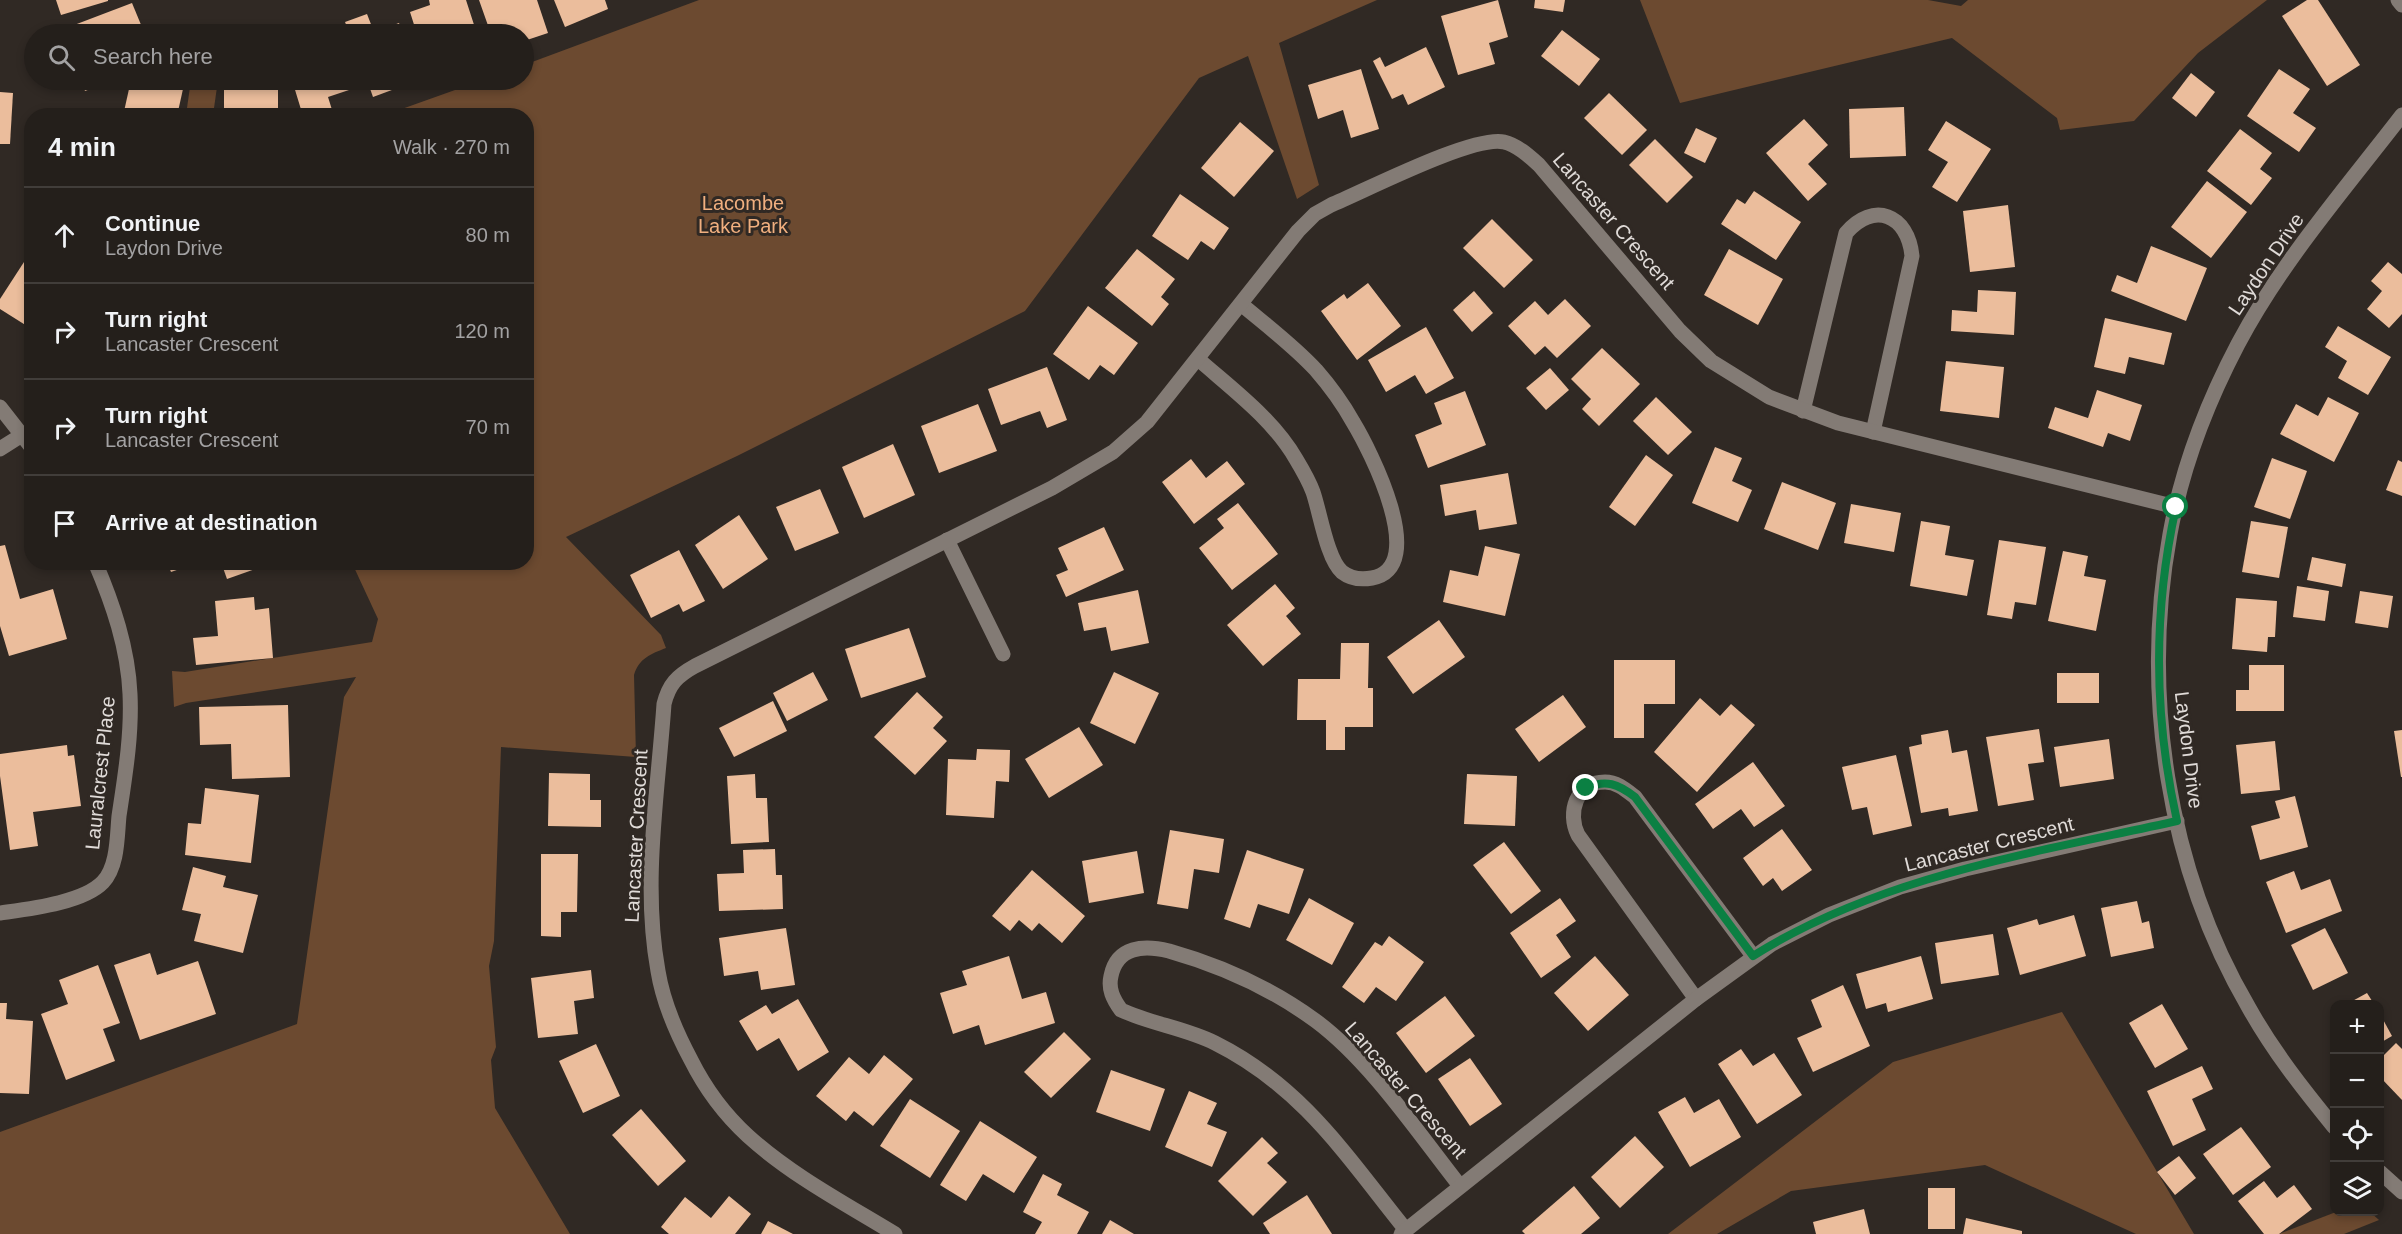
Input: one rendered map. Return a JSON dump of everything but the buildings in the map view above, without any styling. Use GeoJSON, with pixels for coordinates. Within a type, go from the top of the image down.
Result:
{"type":"FeatureCollection","features":[{"type":"Feature","properties":{"kind":"street"},"geometry":{"type":"LineString","coordinates":[[2398,0],[2402,5]]}},
{"type":"Feature","properties":{"kind":"street","name":"Laydon Drive"},"geometry":{"type":"LineString","coordinates":[[2330,1121],[2275,1051],[2243,997],[2224,960],[2196,891],[2177,821],[2166,760],[2159,681],[2163,584],[2176,507],[2202,425],[2223,375],[2248,326],[2294,256],[2402,115]]}},
{"type":"Feature","properties":{"kind":"street","name":"Lancaster Crescent"},"geometry":{"type":"LineString","coordinates":[[894,1234],[796,1174],[746,1134],[717,1102],[698,1074],[679,1037],[658,972],[651,893],[663,715],[669,687],[682,674],[1052,488],[1113,453],[1147,422],[1298,231],[1316,214],[1463,147],[1487,142],[1504,142],[1525,153],[1539,165],[1680,331],[1711,361],[1769,397],[1838,423],[2176,507]]}},
{"type":"Feature","properties":{"kind":"street"},"geometry":{"type":"LineString","coordinates":[[1803,411],[1846,233],[1857,220],[1874,216],[1891,218],[1902,227],[1910,239],[1912,256],[1873,432]]}},
{"type":"Feature","properties":{"kind":"street"},"geometry":{"type":"LineString","coordinates":[[1198,359],[1257,411],[1295,457],[1312,489],[1332,557],[1341,571],[1356,579],[1374,578],[1388,570],[1396,557],[1398,542],[1394,519],[1381,478],[1354,422],[1316,370],[1241,304]]}},
{"type":"Feature","properties":{"kind":"street"},"geometry":{"type":"LineString","coordinates":[[0,407],[24,439]]}},
{"type":"Feature","properties":{"kind":"street"},"geometry":{"type":"LineString","coordinates":[[0,449],[21,435]]}},
{"type":"Feature","properties":{"kind":"street"},"geometry":{"type":"LineString","coordinates":[[947,540],[1003,654]]}},
{"type":"Feature","properties":{"kind":"street","name":"Lauralcrest Place"},"geometry":{"type":"LineString","coordinates":[[0,914],[65,900],[89,892],[103,882],[113,862],[129,740],[130,694],[119,627],[98,570]]}},
{"type":"Feature","properties":{"kind":"street"},"geometry":{"type":"LineString","coordinates":[[1696,999],[1578,835],[1573,825],[1572,813],[1579,794],[1586,788],[1607,782],[1617,785],[1635,797],[1753,956]]}},
{"type":"Feature","properties":{"kind":"street","name":"Lancaster Crescent"},"geometry":{"type":"LineString","coordinates":[[1460,1186],[1390,1097],[1349,1051],[1317,1022],[1286,1000],[1225,969],[1159,949],[1136,948],[1119,958],[1110,981],[1111,993],[1121,1010],[1214,1042],[1248,1061],[1275,1080],[1321,1124],[1403,1232],[1753,956],[1828,915],[1900,887],[1965,869],[2177,821]]}},
{"type":"Feature","properties":{"kind":"street"},"geometry":{"type":"LineString","coordinates":[[2384,1176],[2402,1192]]}},
{"type":"Feature","properties":{"kind":"green space","name":"Lacombe Lake Park"},"geometry":{"type":"Polygon","coordinates":[[[699,0],[1377,0],[1279,43],[1319,185],[1297,199],[1248,56],[1199,78],[1025,311],[737,456],[566,537],[661,635],[666,648],[642,661],[634,675],[636,757],[501,747],[494,941],[489,966],[496,1047],[491,1060],[495,1108],[570,1234],[0,1234],[0,1132],[297,1024],[344,697],[356,677],[186,703],[174,707],[172,671],[185,672],[372,642],[378,619],[355,570],[534,570],[534,108],[405,108],[455,90],[534,90],[534,61],[699,0]]]}},
{"type":"Feature","properties":{"kind":"green space"},"geometry":{"type":"Polygon","coordinates":[[[1640,0],[1928,0],[1961,6],[1968,0],[2267,0],[2198,53],[2134,121],[2060,130],[2057,118],[1952,38],[1680,103],[1640,0]]]}},
{"type":"Feature","properties":{"kind":"green space"},"geometry":{"type":"Polygon","coordinates":[[[190,90],[217,90],[214,108],[187,108],[190,90]]]}},
{"type":"Feature","properties":{"kind":"green space"},"geometry":{"type":"Polygon","coordinates":[[[2062,1012],[2194,1234],[2136,1234],[1985,1165],[1791,1191],[1717,1234],[1668,1234],[1893,1062],[2062,1012]]]}},
{"type":"Feature","properties":{"kind":"green space"},"geometry":{"type":"Polygon","coordinates":[[[2330,1214],[2374,1216],[2379,1220],[2344,1234],[2279,1234],[2330,1214]]]}},
{"type":"Feature","properties":{"kind":"route"},"geometry":{"type":"LineString","coordinates":[[1586,788],[1596,783],[1607,782],[1617,785],[1635,797],[1753,956],[1828,915],[1900,887],[1965,869],[2177,821],[2166,760],[2159,681],[2163,584],[2176,507]]}}]}
